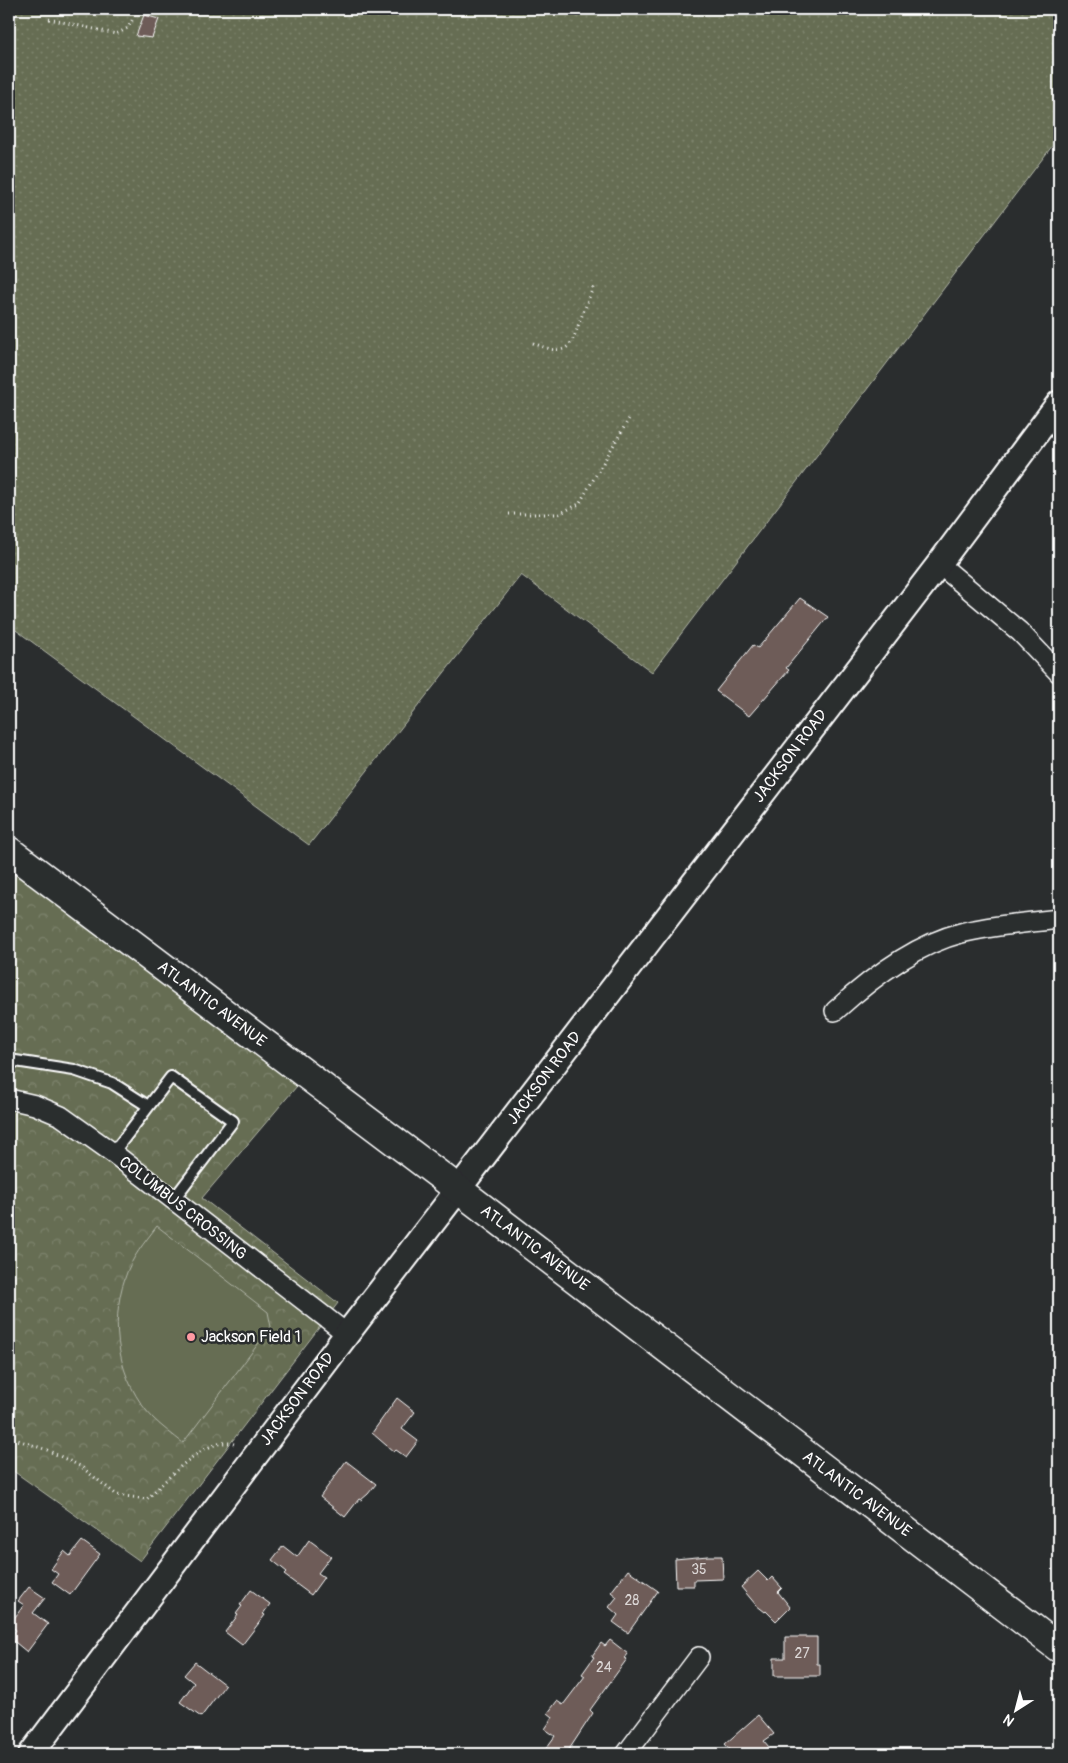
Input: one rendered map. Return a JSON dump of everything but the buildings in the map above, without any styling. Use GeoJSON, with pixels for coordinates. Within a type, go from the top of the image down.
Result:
{"type":"FeatureCollection","features":[{"type":"Feature","properties":{"kind":"main road","name":"ATLANTIC AVENUE"},"geometry":{"type":"LineString","coordinates":[[9,851],[1059,1648]]}},
{"type":"Feature","properties":{"kind":"street","name":"JACKSON ROAD"},"geometry":{"type":"LineString","coordinates":[[31,1754],[347,1334],[824,710],[939,564],[1059,403]]}},
{"type":"Feature","properties":{"kind":"street"},"geometry":{"type":"LineString","coordinates":[[939,564],[1020,632],[1059,673]]}},
{"type":"Feature","properties":{"kind":"street"},"geometry":{"type":"LineString","coordinates":[[835,1012],[857,991],[923,947],[960,933],[1059,919]]}},
{"type":"Feature","properties":{"kind":"street","name":"COLUMBUS CROSSING"},"geometry":{"type":"LineString","coordinates":[[9,1099],[35,1105],[61,1116],[113,1153],[347,1334]]}},
{"type":"Feature","properties":{"kind":"street"},"geometry":{"type":"LineString","coordinates":[[626,1754],[699,1657]]}},
{"type":"Feature","properties":{"kind":"lane"},"geometry":{"type":"LineString","coordinates":[[9,1060],[74,1070],[112,1083],[148,1106]]}},
{"type":"Feature","properties":{"kind":"lane"},"geometry":{"type":"LineString","coordinates":[[113,1153],[171,1077],[233,1121],[173,1200]]}},
{"type":"Feature","properties":{"kind":"path"},"geometry":{"type":"LineString","coordinates":[[49,20],[116,34],[128,28],[138,9]]}},
{"type":"Feature","properties":{"kind":"path"},"geometry":{"type":"LineString","coordinates":[[533,343],[550,350],[565,349],[574,341],[594,285]]}},
{"type":"Feature","properties":{"kind":"path"},"geometry":{"type":"LineString","coordinates":[[509,514],[559,514],[579,504],[630,416]]}},
{"type":"Feature","properties":{"kind":"path"},"geometry":{"type":"LineString","coordinates":[[9,1437],[47,1450],[80,1466],[117,1495],[147,1499],[198,1453],[216,1445],[232,1443],[237,1445]]}},
{"type":"Feature","properties":{"kind":"green space"},"geometry":{"type":"Polygon","coordinates":[[[9,9],[1059,9],[1059,137],[652,672],[521,575],[309,845],[9,625],[9,9]]]}},
{"type":"Feature","properties":{"kind":"green space"},"geometry":{"type":"Polygon","coordinates":[[[9,866],[297,1086],[202,1198],[338,1303],[140,1561],[9,1468],[9,866]]]}},
{"type":"Feature","properties":{"kind":"green space","name":"Jackson Field 1"},"geometry":{"type":"Polygon","coordinates":[[[157,1226],[268,1312],[271,1327],[183,1443],[156,1421],[141,1404],[125,1370],[120,1352],[118,1314],[125,1278],[139,1250],[157,1226]]]}},
{"type":"Feature","properties":{"kind":"place","name":"Jackson Field 1"},"geometry":{"type":"Point","coordinates":[191,1337]}}]}
